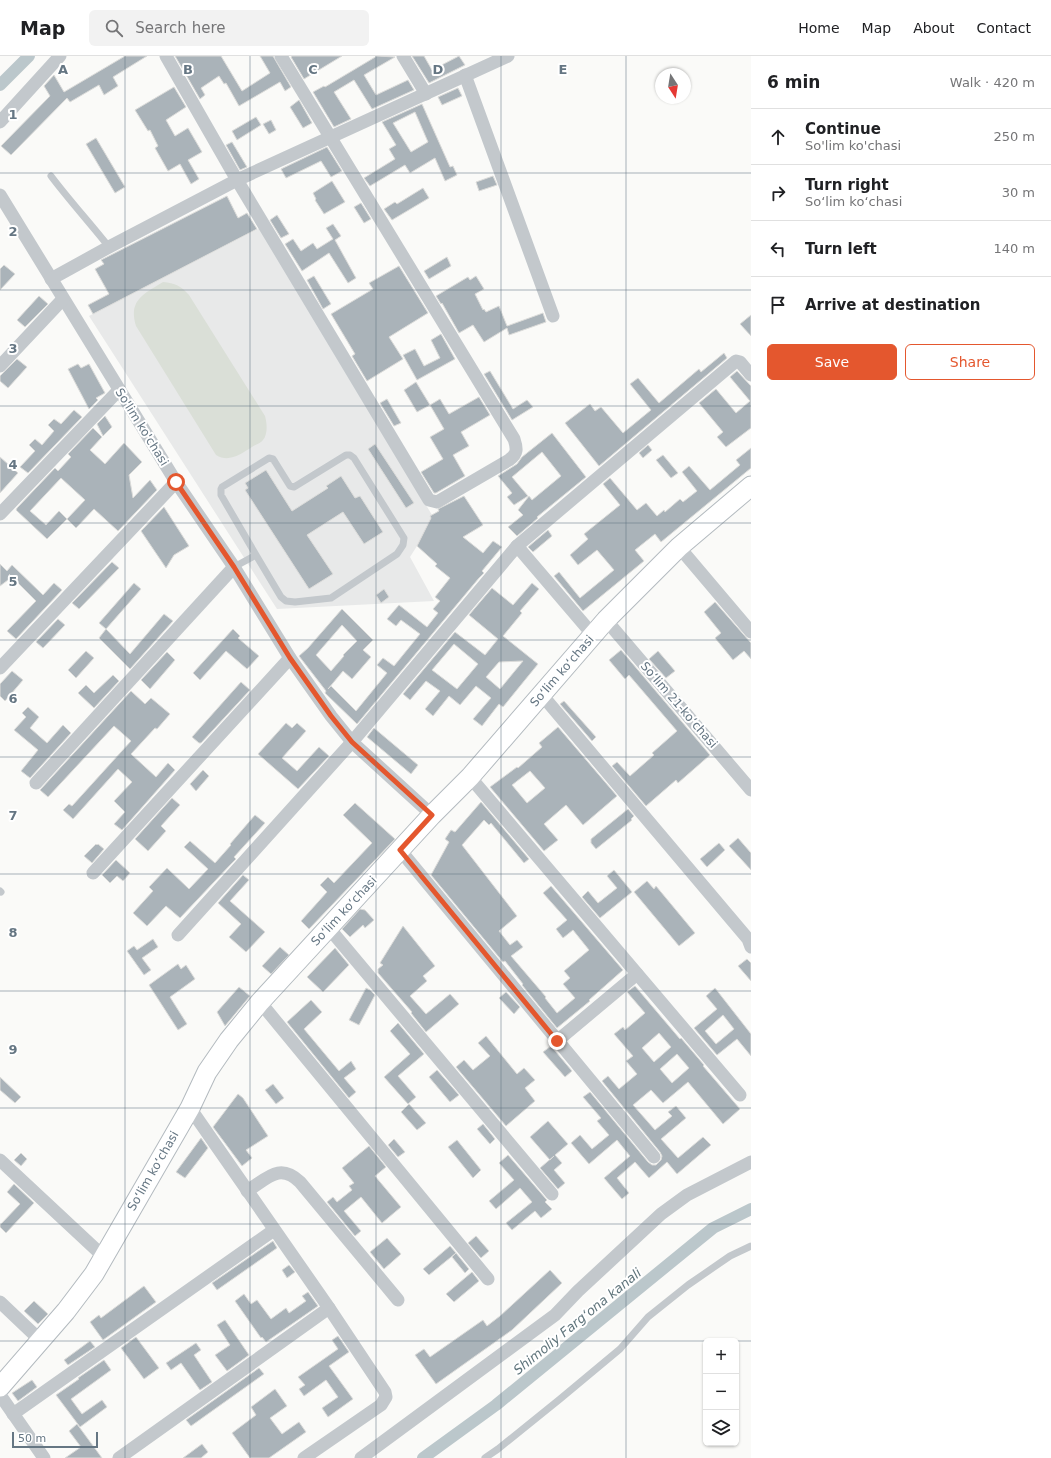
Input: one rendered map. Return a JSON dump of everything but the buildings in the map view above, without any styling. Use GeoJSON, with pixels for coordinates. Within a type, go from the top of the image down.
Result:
{"type":"FeatureCollection","features":[{"type":"Feature","properties":{"kind":"street"},"geometry":{"type":"LineString","coordinates":[[0,122],[60,56]]}},
{"type":"Feature","properties":{"kind":"street"},"geometry":{"type":"LineString","coordinates":[[166,56],[237,180],[429,500],[433,502],[441,501],[514,457],[517,448],[514,439],[281,56]]}},
{"type":"Feature","properties":{"kind":"street"},"geometry":{"type":"LineString","coordinates":[[403,56],[426,94]]}},
{"type":"Feature","properties":{"kind":"street"},"geometry":{"type":"LineString","coordinates":[[51,279],[237,180],[508,56]]}},
{"type":"Feature","properties":{"kind":"street"},"geometry":{"type":"LineString","coordinates":[[465,75],[553,316]]}},
{"type":"Feature","properties":{"kind":"street","name":"So'lim ko'chasi"},"geometry":{"type":"LineString","coordinates":[[0,195],[176,482],[234,567],[290,658],[331,716],[352,742],[432,815]]}},
{"type":"Feature","properties":{"kind":"street"},"geometry":{"type":"LineString","coordinates":[[0,366],[63,299]]}},
{"type":"Feature","properties":{"kind":"street"},"geometry":{"type":"LineString","coordinates":[[178,935],[352,742],[517,546],[736,361],[740,362],[751,375]]}},
{"type":"Feature","properties":{"kind":"street"},"geometry":{"type":"LineString","coordinates":[[0,514],[119,390]]}},
{"type":"Feature","properties":{"kind":"street"},"geometry":{"type":"LineString","coordinates":[[0,668],[176,482]]}},
{"type":"Feature","properties":{"kind":"street","name":"Soʻlim koʻchasi"},"geometry":{"type":"LineString","coordinates":[[0,1387],[66,1311],[94,1274],[190,1108],[207,1072],[229,1040],[260,1002],[432,815],[470,777],[606,620],[679,547],[751,486]]}},
{"type":"Feature","properties":{"kind":"street"},"geometry":{"type":"LineString","coordinates":[[517,546],[593,635]]}},
{"type":"Feature","properties":{"kind":"street"},"geometry":{"type":"LineString","coordinates":[[679,547],[751,632]]}},
{"type":"Feature","properties":{"kind":"street"},"geometry":{"type":"LineString","coordinates":[[36,783],[234,567]]}},
{"type":"Feature","properties":{"kind":"street","name":"Soʻlim 21-koʻchasi"},"geometry":{"type":"LineString","coordinates":[[606,620],[751,790]]}},
{"type":"Feature","properties":{"kind":"street"},"geometry":{"type":"LineString","coordinates":[[93,873],[290,658]]}},
{"type":"Feature","properties":{"kind":"street"},"geometry":{"type":"LineString","coordinates":[[542,695],[748,939],[751,947]]}},
{"type":"Feature","properties":{"kind":"street"},"geometry":{"type":"LineString","coordinates":[[470,777],[740,1095]]}},
{"type":"Feature","properties":{"kind":"street"},"geometry":{"type":"LineString","coordinates":[[400,850],[654,1157]]}},
{"type":"Feature","properties":{"kind":"street"},"geometry":{"type":"LineString","coordinates":[[328,928],[552,1194]]}},
{"type":"Feature","properties":{"kind":"street"},"geometry":{"type":"LineString","coordinates":[[557,1041],[637,974]]}},
{"type":"Feature","properties":{"kind":"street"},"geometry":{"type":"LineString","coordinates":[[260,1002],[488,1279]]}},
{"type":"Feature","properties":{"kind":"street"},"geometry":{"type":"LineString","coordinates":[[190,1108],[329,1308],[385,1392],[386,1397],[381,1405],[304,1458]]}},
{"type":"Feature","properties":{"kind":"street"},"geometry":{"type":"LineString","coordinates":[[0,1160],[104,1257]]}},
{"type":"Feature","properties":{"kind":"street"},"geometry":{"type":"LineString","coordinates":[[361,1458],[555,1315],[578,1291],[666,1210],[687,1195],[751,1162]]}},
{"type":"Feature","properties":{"kind":"street"},"geometry":{"type":"LineString","coordinates":[[247,1191],[274,1174],[292,1174],[398,1300]]}},
{"type":"Feature","properties":{"kind":"street"},"geometry":{"type":"LineString","coordinates":[[13,1414],[274,1230]]}},
{"type":"Feature","properties":{"kind":"street"},"geometry":{"type":"LineString","coordinates":[[0,1302],[40,1340]]}},
{"type":"Feature","properties":{"kind":"street"},"geometry":{"type":"LineString","coordinates":[[119,1458],[329,1308]]}},
{"type":"Feature","properties":{"kind":"street"},"geometry":{"type":"LineString","coordinates":[[0,1395],[44,1458]]}},
{"type":"Feature","properties":{"kind":"lane"},"geometry":{"type":"LineString","coordinates":[[51,176],[68,199],[89,221],[109,247]]}},
{"type":"Feature","properties":{"kind":"lane"},"geometry":{"type":"LineString","coordinates":[[350,455],[354,458],[404,538],[397,554],[331,598],[295,602],[286,600],[281,597],[256,555],[220,492],[222,487],[269,458],[273,459],[290,486],[294,487],[350,455]]}},
{"type":"Feature","properties":{"kind":"lane"},"geometry":{"type":"LineString","coordinates":[[234,567],[256,555]]}},
{"type":"Feature","properties":{"kind":"lane"},"geometry":{"type":"LineString","coordinates":[[485,1458],[614,1354],[648,1317],[688,1285],[730,1256],[751,1246]]}},
{"type":"Feature","properties":{"kind":"shaded area"},"geometry":{"type":"Polygon","coordinates":[[[260,228],[432,515],[430,516],[431,518],[410,557],[434,601],[277,609],[89,316],[260,228]]]}},
{"type":"Feature","properties":{"kind":"shaded area"},"geometry":{"type":"Polygon","coordinates":[[[163,282],[178,286],[189,295],[265,416],[267,425],[265,438],[235,457],[226,458],[216,455],[136,326],[134,310],[139,299],[163,282]]]}},
{"type":"Feature","properties":{"kind":"waterway"},"geometry":{"type":"LineString","coordinates":[[0,85],[29,56]]}},
{"type":"Feature","properties":{"kind":"waterway","name":"Shimoliy Fargʻona kanali"},"geometry":{"type":"LineString","coordinates":[[423,1458],[496,1405],[713,1228],[751,1209]]}},
{"type":"Feature","properties":{"kind":"route"},"geometry":{"type":"LineString","coordinates":[[176,482],[234,567],[290,658],[331,716],[352,742],[432,815],[400,850],[557,1041]]}}]}
